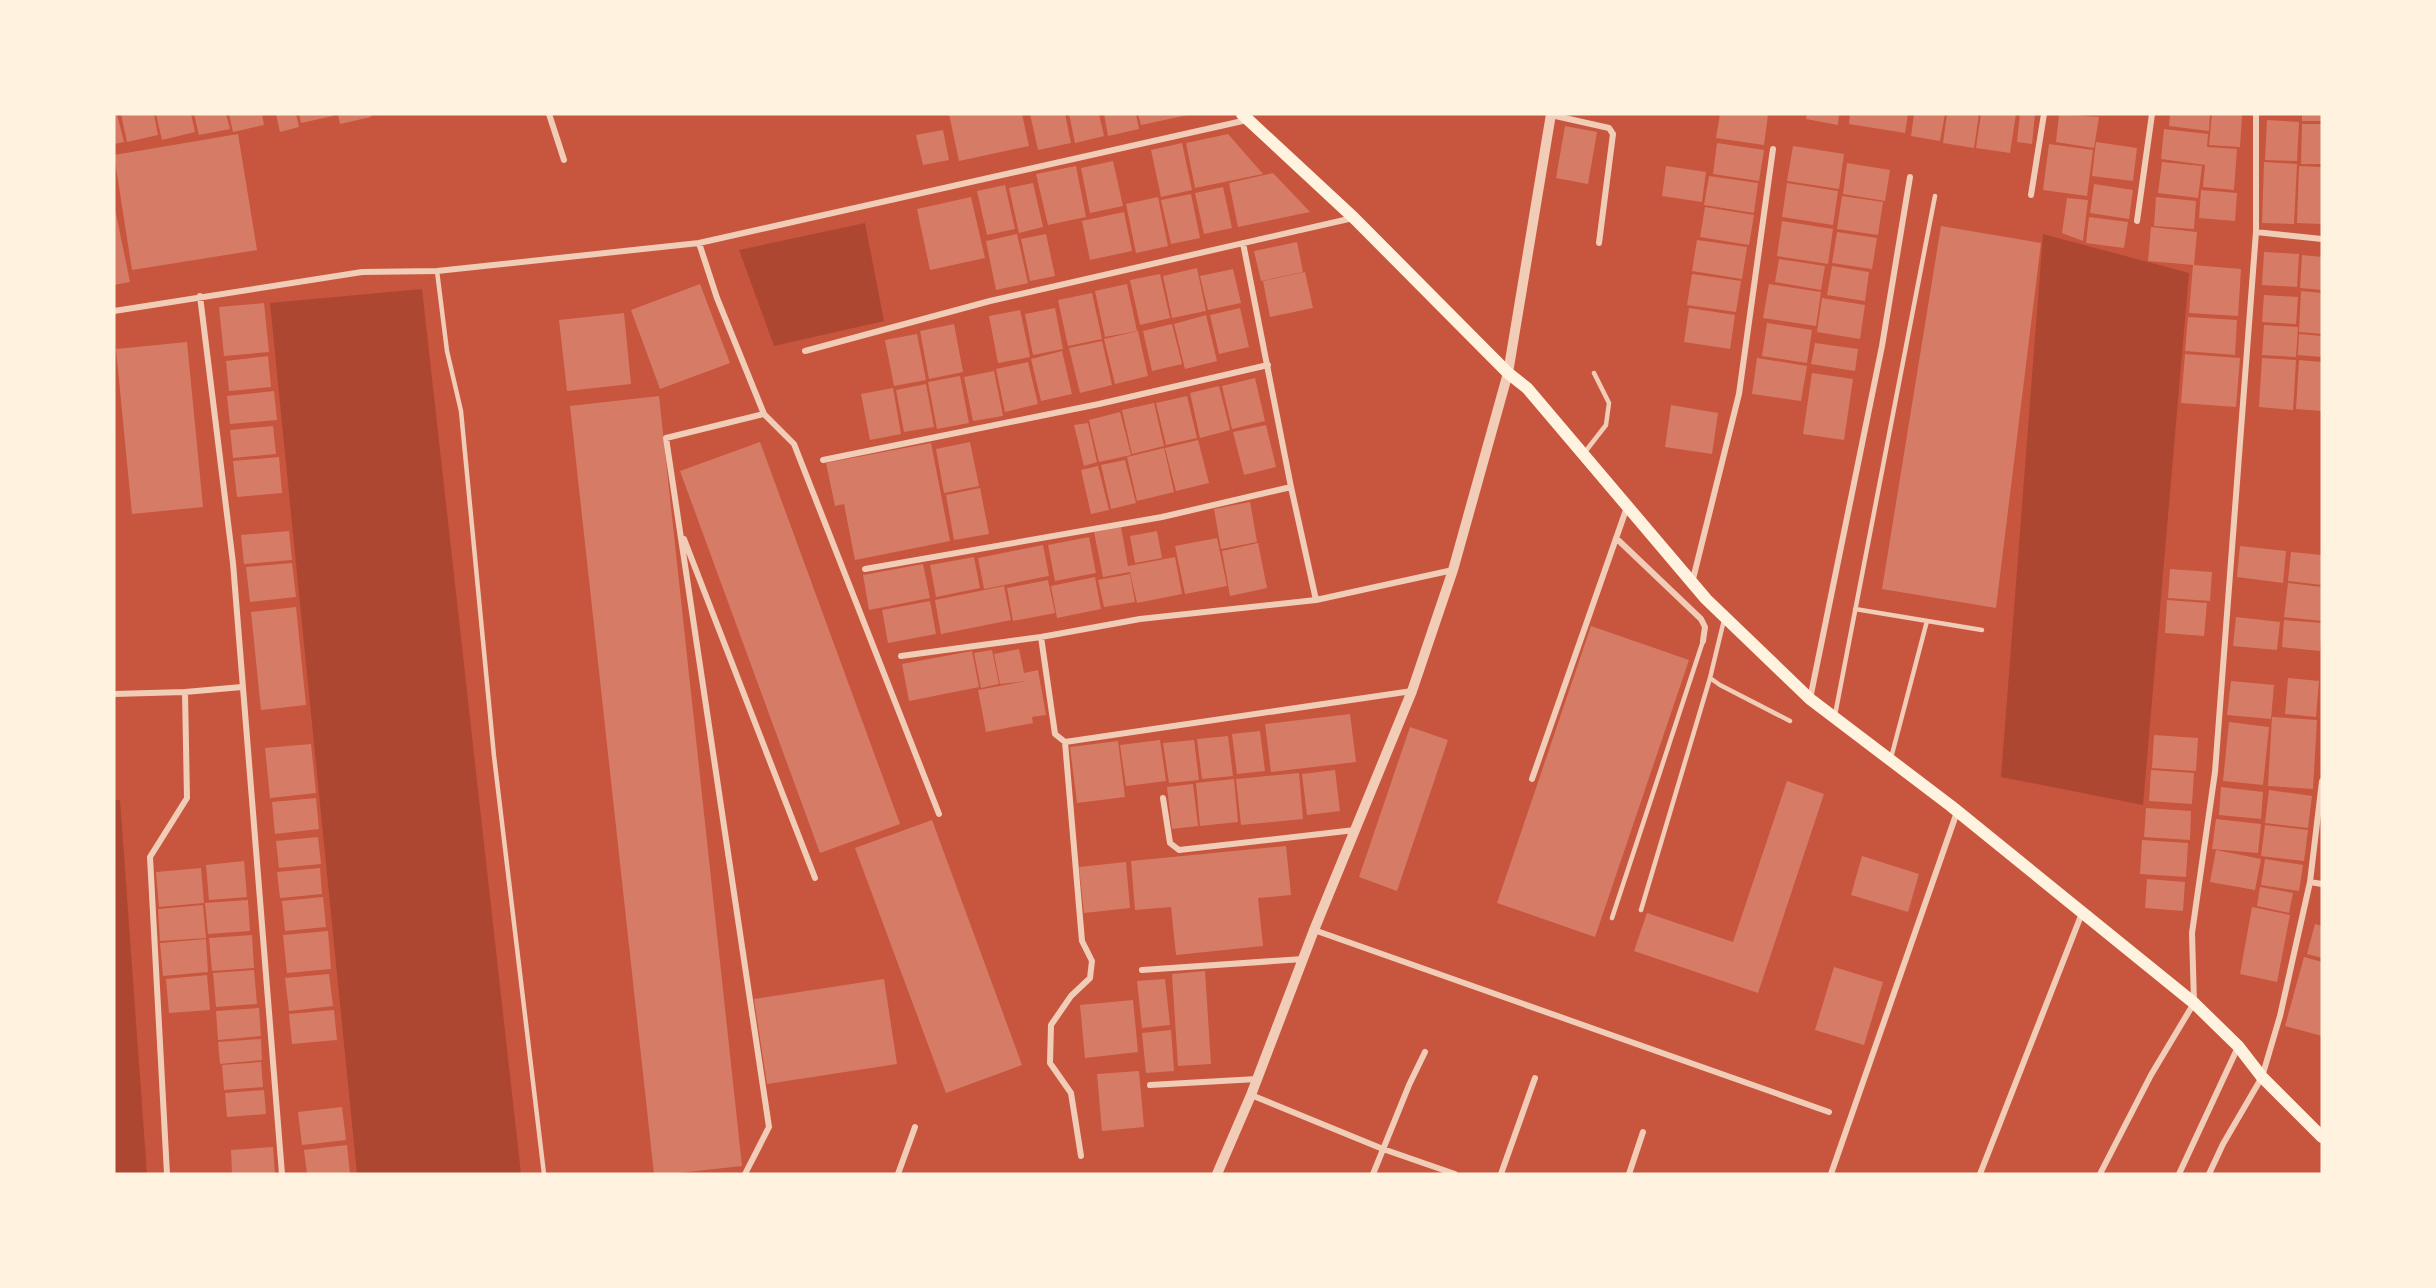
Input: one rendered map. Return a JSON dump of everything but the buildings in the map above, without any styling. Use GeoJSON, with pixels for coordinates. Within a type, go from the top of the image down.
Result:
{"type":"FeatureCollection","features":[{"type":"Feature","properties":{"kind":"main road"},"geometry":{"type":"LineString","coordinates":[[1244,117],[1354,218],[1508,373],[1527,388],[1692,584],[1810,699],[1957,812],[2194,1004],[2238,1046],[2262,1077],[2322,1137]]}},
{"type":"Feature","properties":{"kind":"street"},"geometry":{"type":"LineString","coordinates":[[549,114],[564,160]]}},
{"type":"Feature","properties":{"kind":"street"},"geometry":{"type":"LineString","coordinates":[[2031,195],[2044,114]]}},
{"type":"Feature","properties":{"kind":"street"},"geometry":{"type":"LineString","coordinates":[[2137,221],[2152,114]]}},
{"type":"Feature","properties":{"kind":"street"},"geometry":{"type":"LineString","coordinates":[[2100,1174],[2151,1075],[2194,1004],[2192,933],[2215,772],[2256,232],[2256,114]]}},
{"type":"Feature","properties":{"kind":"street"},"geometry":{"type":"LineString","coordinates":[[1217,1174],[1258,1079],[1314,930],[1412,691],[1453,570],[1508,373],[1551,115],[1609,128],[1613,134],[1599,243]]}},
{"type":"Feature","properties":{"kind":"street"},"geometry":{"type":"LineString","coordinates":[[114,311],[362,272],[436,271],[699,243],[1244,117]]}},
{"type":"Feature","properties":{"kind":"street"},"geometry":{"type":"LineString","coordinates":[[1692,584],[1739,394],[1773,149]]}},
{"type":"Feature","properties":{"kind":"street"},"geometry":{"type":"LineString","coordinates":[[1810,699],[1882,346],[1910,177]]}},
{"type":"Feature","properties":{"kind":"street"},"geometry":{"type":"LineString","coordinates":[[804,351],[990,300],[1354,218]]}},
{"type":"Feature","properties":{"kind":"street"},"geometry":{"type":"LineString","coordinates":[[2256,232],[2322,239]]}},
{"type":"Feature","properties":{"kind":"street"},"geometry":{"type":"LineString","coordinates":[[699,243],[717,298],[764,414],[794,444],[939,814]]}},
{"type":"Feature","properties":{"kind":"street"},"geometry":{"type":"LineString","coordinates":[[1243,243],[1291,487],[1316,600]]}},
{"type":"Feature","properties":{"kind":"street"},"geometry":{"type":"LineString","coordinates":[[200,296],[233,563],[282,1174]]}},
{"type":"Feature","properties":{"kind":"street"},"geometry":{"type":"LineString","coordinates":[[823,460],[1099,404],[1268,365]]}},
{"type":"Feature","properties":{"kind":"street"},"geometry":{"type":"LineString","coordinates":[[745,1174],[769,1128],[666,438],[764,414]]}},
{"type":"Feature","properties":{"kind":"street"},"geometry":{"type":"LineString","coordinates":[[865,569],[1162,517],[1291,487]]}},
{"type":"Feature","properties":{"kind":"street"},"geometry":{"type":"LineString","coordinates":[[1532,779],[1627,506]]}},
{"type":"Feature","properties":{"kind":"street"},"geometry":{"type":"LineString","coordinates":[[680,527],[815,878]]}},
{"type":"Feature","properties":{"kind":"street"},"geometry":{"type":"LineString","coordinates":[[1616,538],[1701,619],[1705,627],[1703,641]]}},
{"type":"Feature","properties":{"kind":"street"},"geometry":{"type":"LineString","coordinates":[[900,657],[1041,637],[1140,619],[1316,600],[1453,570]]}},
{"type":"Feature","properties":{"kind":"street"},"geometry":{"type":"LineString","coordinates":[[1041,637],[1055,734],[1065,742],[1082,940],[1092,961],[1090,978],[1071,996],[1051,1025],[1050,1063],[1071,1093],[1081,1156]]}},
{"type":"Feature","properties":{"kind":"street"},"geometry":{"type":"LineString","coordinates":[[114,694],[185,692],[242,687]]}},
{"type":"Feature","properties":{"kind":"street"},"geometry":{"type":"LineString","coordinates":[[1065,742],[1412,691]]}},
{"type":"Feature","properties":{"kind":"street"},"geometry":{"type":"LineString","coordinates":[[167,1174],[150,856],[187,798],[185,692]]}},
{"type":"Feature","properties":{"kind":"street"},"geometry":{"type":"LineString","coordinates":[[2209,1174],[2223,1144],[2262,1077],[2280,1016],[2310,882],[2322,781]]}},
{"type":"Feature","properties":{"kind":"street"},"geometry":{"type":"LineString","coordinates":[[1163,798],[1170,843],[1179,850],[1355,830]]}},
{"type":"Feature","properties":{"kind":"street"},"geometry":{"type":"LineString","coordinates":[[1831,1174],[1957,812]]}},
{"type":"Feature","properties":{"kind":"street"},"geometry":{"type":"LineString","coordinates":[[2310,882],[2322,884]]}},
{"type":"Feature","properties":{"kind":"street"},"geometry":{"type":"LineString","coordinates":[[1980,1174],[2082,913]]}},
{"type":"Feature","properties":{"kind":"street"},"geometry":{"type":"LineString","coordinates":[[1314,930],[1829,1112]]}},
{"type":"Feature","properties":{"kind":"street"},"geometry":{"type":"LineString","coordinates":[[1142,970],[1303,959]]}},
{"type":"Feature","properties":{"kind":"street"},"geometry":{"type":"LineString","coordinates":[[2179,1174],[2238,1046]]}},
{"type":"Feature","properties":{"kind":"street"},"geometry":{"type":"LineString","coordinates":[[1372,1174],[1425,1052]]}},
{"type":"Feature","properties":{"kind":"street"},"geometry":{"type":"LineString","coordinates":[[1501,1174],[1535,1078]]}},
{"type":"Feature","properties":{"kind":"street"},"geometry":{"type":"LineString","coordinates":[[1150,1085],[1258,1079]]}},
{"type":"Feature","properties":{"kind":"street"},"geometry":{"type":"LineString","coordinates":[[1251,1095],[1383,1149],[1455,1174]]}},
{"type":"Feature","properties":{"kind":"street"},"geometry":{"type":"LineString","coordinates":[[898,1174],[915,1127]]}},
{"type":"Feature","properties":{"kind":"street"},"geometry":{"type":"LineString","coordinates":[[1629,1174],[1643,1132]]}},
{"type":"Feature","properties":{"kind":"lane"},"geometry":{"type":"LineString","coordinates":[[1834,718],[1935,196]]}},
{"type":"Feature","properties":{"kind":"lane"},"geometry":{"type":"LineString","coordinates":[[436,271],[447,351],[461,411],[494,756],[544,1174]]}},
{"type":"Feature","properties":{"kind":"lane"},"geometry":{"type":"LineString","coordinates":[[1583,454],[1605,425],[1610,404],[1594,373]]}},
{"type":"Feature","properties":{"kind":"lane"},"geometry":{"type":"LineString","coordinates":[[1856,609],[1982,630]]}},
{"type":"Feature","properties":{"kind":"lane"},"geometry":{"type":"LineString","coordinates":[[1641,910],[1710,678],[1725,617]]}},
{"type":"Feature","properties":{"kind":"lane"},"geometry":{"type":"LineString","coordinates":[[1890,760],[1927,621]]}},
{"type":"Feature","properties":{"kind":"lane"},"geometry":{"type":"LineString","coordinates":[[1612,918],[1703,641]]}},
{"type":"Feature","properties":{"kind":"lane"},"geometry":{"type":"LineString","coordinates":[[1710,678],[1790,721]]}},
{"type":"Feature","properties":{"kind":"shaded area"},"geometry":{"type":"Polygon","coordinates":[[[865,223],[884,321],[774,346],[739,250],[865,223]]]}},
{"type":"Feature","properties":{"kind":"shaded area"},"geometry":{"type":"Polygon","coordinates":[[[2043,234],[2189,273],[2143,805],[2001,777],[2043,234]]]}},
{"type":"Feature","properties":{"kind":"shaded area"},"geometry":{"type":"Polygon","coordinates":[[[422,289],[521,1174],[357,1174],[270,303],[422,289]]]}},
{"type":"Feature","properties":{"kind":"shaded area"},"geometry":{"type":"Polygon","coordinates":[[[114,800],[120,800],[147,1174],[114,1174],[114,800]]]}}]}
